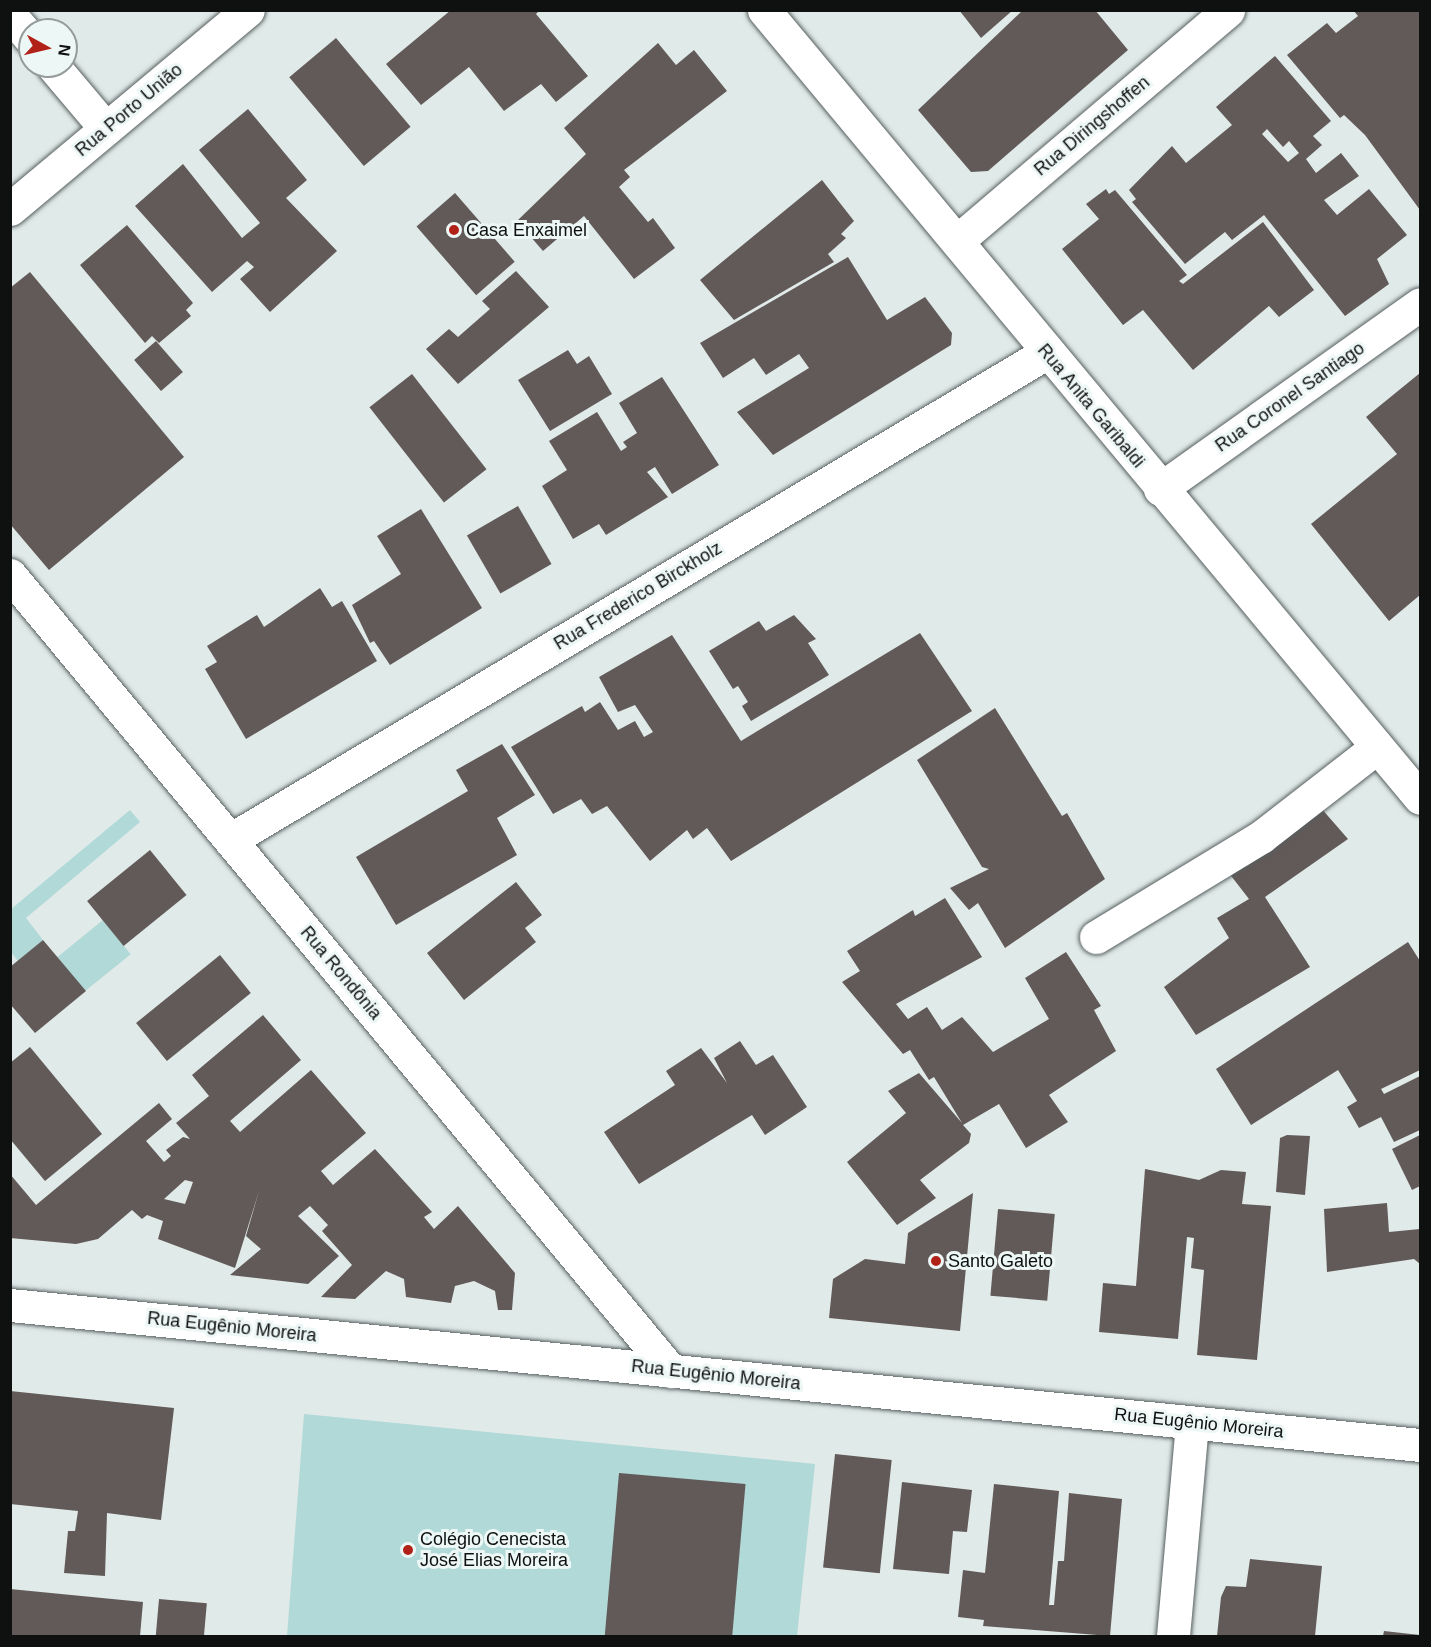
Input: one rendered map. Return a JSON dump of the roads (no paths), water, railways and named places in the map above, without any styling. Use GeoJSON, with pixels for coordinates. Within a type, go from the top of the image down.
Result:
{"type":"FeatureCollection","features":[{"type":"Feature","properties":{"kind":"street","name":"Rua Porto União"},"geometry":{"type":"LineString","coordinates":[[10,209],[248,10]]}},
{"type":"Feature","properties":{"kind":"street","name":"Rua Anita Garibaldi"},"geometry":{"type":"LineString","coordinates":[[764,10],[1160,489],[1420,798]]}},
{"type":"Feature","properties":{"kind":"street","name":"Rua Diringshoffen"},"geometry":{"type":"LineString","coordinates":[[957,241],[1228,10]]}},
{"type":"Feature","properties":{"kind":"street"},"geometry":{"type":"LineString","coordinates":[[63,78],[106,129]]}},
{"type":"Feature","properties":{"kind":"street","name":"Rua Coronel Santiago"},"geometry":{"type":"LineString","coordinates":[[1160,489],[1420,304]]}},
{"type":"Feature","properties":{"kind":"street","name":"Rua Frederico Birckholz"},"geometry":{"type":"LineString","coordinates":[[230,840],[1046,352]]}},
{"type":"Feature","properties":{"kind":"street","name":"Rua Rondônia"},"geometry":{"type":"LineString","coordinates":[[10,575],[671,1371]]}},
{"type":"Feature","properties":{"kind":"street"},"geometry":{"type":"LineString","coordinates":[[1096,937],[1261,837],[1377,747]]}},
{"type":"Feature","properties":{"kind":"street","name":"Rua Eugênio Moreira"},"geometry":{"type":"LineString","coordinates":[[10,1305],[1420,1445]]}},
{"type":"Feature","properties":{"kind":"street"},"geometry":{"type":"LineString","coordinates":[[1173,1636],[1192,1423]]}},
{"type":"Feature","properties":{"kind":"place","name":"Casa Enxaimel"},"geometry":{"type":"Point","coordinates":[454,230]}},
{"type":"Feature","properties":{"kind":"place","name":"Santo Galeto"},"geometry":{"type":"Point","coordinates":[936,1261]}},
{"type":"Feature","properties":{"kind":"place","name":"Colégio Cenecista José Elias Moreira"},"geometry":{"type":"Point","coordinates":[408,1550]}}]}
